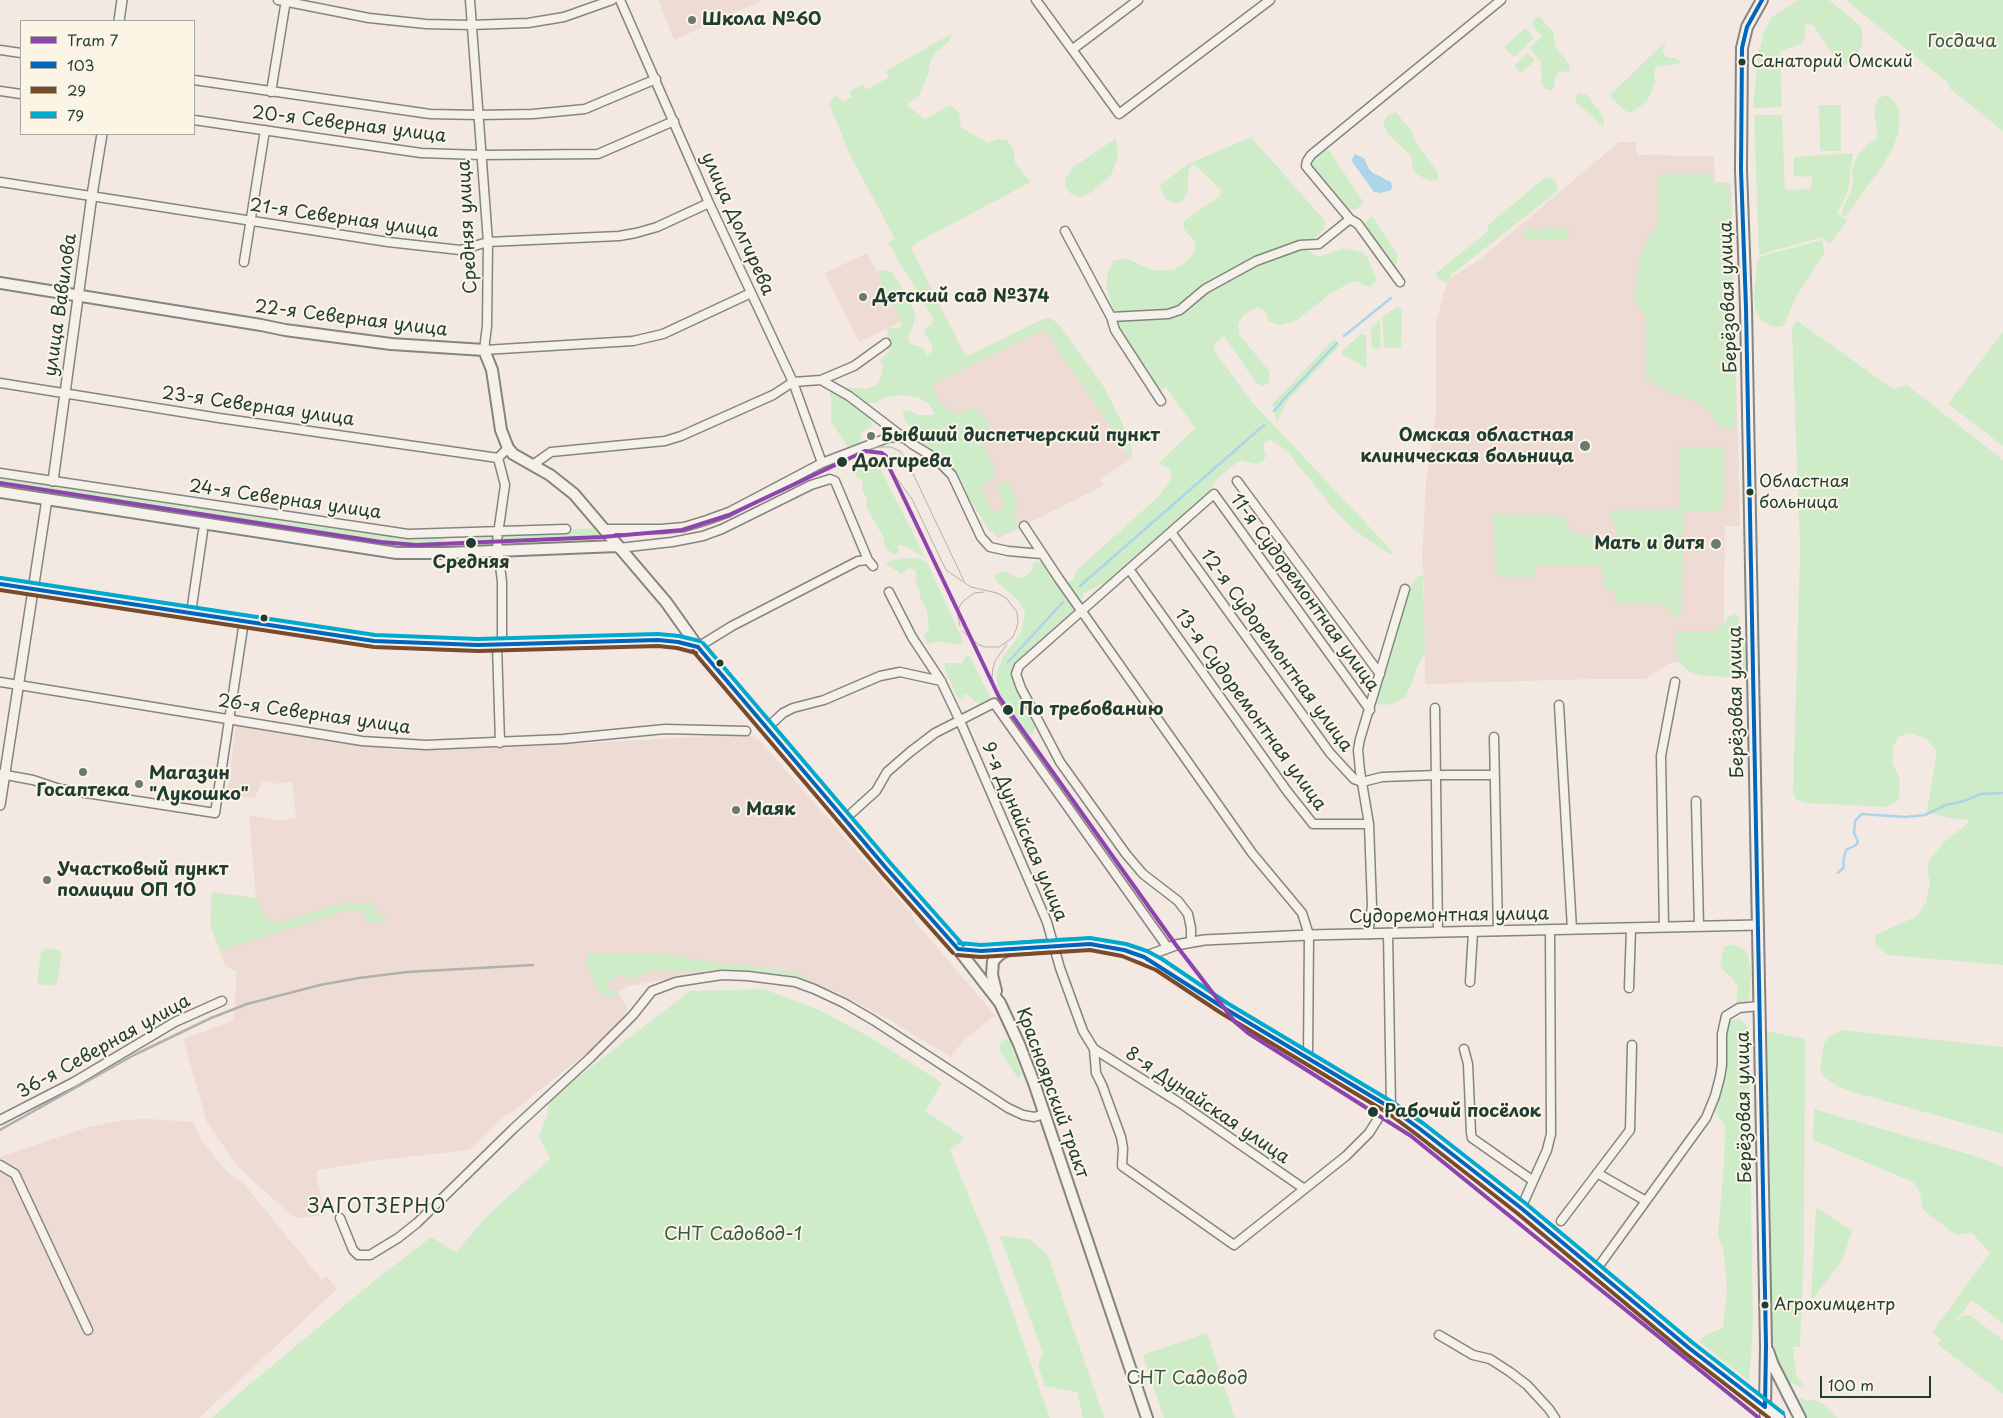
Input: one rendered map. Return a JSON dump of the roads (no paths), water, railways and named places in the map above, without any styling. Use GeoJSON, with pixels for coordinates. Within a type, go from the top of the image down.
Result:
{"type":"FeatureCollection","features":[{"type":"Feature","properties":{"kind":"main road","name":"Берёзовая улица"},"geometry":{"type":"LineString","coordinates":[[1762,0],[1745,34],[1741,58],[1766,1345],[1765,1413]]}},
{"type":"Feature","properties":{"kind":"main road","name":"22-я Северная улица"},"geometry":{"type":"LineString","coordinates":[[0,283],[285,330],[390,344],[484,350]]}},
{"type":"Feature","properties":{"kind":"main road","name":"Средняя улица"},"geometry":{"type":"LineString","coordinates":[[484,350],[492,370],[501,430],[508,448]]}},
{"type":"Feature","properties":{"kind":"main road","name":"Красноярский тракт"},"geometry":{"type":"LineString","coordinates":[[508,448],[514,454],[550,474],[574,494],[666,602],[698,647],[886,869],[958,949],[1000,1003],[1019,1044],[1045,1114],[1147,1418]]}},
{"type":"Feature","properties":{"kind":"main road","name":"24-я Северная улица"},"geometry":{"type":"LineString","coordinates":[[0,492],[397,553],[618,547]]}},
{"type":"Feature","properties":{"kind":"main road"},"geometry":{"type":"LineString","coordinates":[[0,584],[374,641],[411,644],[500,645],[658,640],[698,647]]}},
{"type":"Feature","properties":{"kind":"main road"},"geometry":{"type":"LineString","coordinates":[[958,949],[981,951],[1090,944],[1107,946],[1144,956],[1389,1107],[1420,1129],[1521,1208],[1765,1413],[1779,1418]]}},
{"type":"Feature","properties":{"kind":"main road"},"geometry":{"type":"LineString","coordinates":[[1000,1003],[993,983],[991,967],[996,957],[1012,949]]}},
{"type":"Feature","properties":{"kind":"main road"},"geometry":{"type":"LineString","coordinates":[[1766,1345],[1772,1365],[1800,1418]]}},
{"type":"Feature","properties":{"kind":"street"},"geometry":{"type":"LineString","coordinates":[[119,20],[122,0]]}},
{"type":"Feature","properties":{"kind":"street"},"geometry":{"type":"LineString","coordinates":[[271,92],[283,0],[369,18],[426,24],[470,25],[528,23],[564,17],[612,0]]}},
{"type":"Feature","properties":{"kind":"street","name":"Средняя улица"},"geometry":{"type":"LineString","coordinates":[[470,0],[470,25],[488,242],[487,326],[484,350]]}},
{"type":"Feature","properties":{"kind":"street","name":"улица Долгирева"},"geometry":{"type":"LineString","coordinates":[[620,0],[709,203],[793,382],[822,463]]}},
{"type":"Feature","properties":{"kind":"street"},"geometry":{"type":"LineString","coordinates":[[1036,0],[1119,114],[1270,0]]}},
{"type":"Feature","properties":{"kind":"street"},"geometry":{"type":"LineString","coordinates":[[1073,49],[1138,0]]}},
{"type":"Feature","properties":{"kind":"street"},"geometry":{"type":"LineString","coordinates":[[1400,282],[1358,224],[1350,219],[1306,166],[1310,155],[1501,0]]}},
{"type":"Feature","properties":{"kind":"street"},"geometry":{"type":"LineString","coordinates":[[0,50],[20,53]]}},
{"type":"Feature","properties":{"kind":"street","name":"20-я Северная улица"},"geometry":{"type":"LineString","coordinates":[[195,80],[430,114],[478,115],[533,114],[584,108],[656,79]]}},
{"type":"Feature","properties":{"kind":"street"},"geometry":{"type":"LineString","coordinates":[[0,91],[20,94]]}},
{"type":"Feature","properties":{"kind":"street","name":"20-я Северная улица"},"geometry":{"type":"LineString","coordinates":[[195,120],[421,153],[481,155],[598,154],[674,121]]}},
{"type":"Feature","properties":{"kind":"street"},"geometry":{"type":"LineString","coordinates":[[244,262],[265,130]]}},
{"type":"Feature","properties":{"kind":"street","name":"улица Вавилова"},"geometry":{"type":"LineString","coordinates":[[53,481],[102,135]]}},
{"type":"Feature","properties":{"kind":"street","name":"21-я Северная улица"},"geometry":{"type":"LineString","coordinates":[[0,182],[388,242],[460,250],[488,242],[619,236],[636,233],[657,227],[709,203]]}},
{"type":"Feature","properties":{"kind":"street"},"geometry":{"type":"LineString","coordinates":[[1111,317],[1168,314],[1180,310],[1205,288],[1256,261],[1300,245],[1324,242],[1350,219]]}},
{"type":"Feature","properties":{"kind":"street"},"geometry":{"type":"LineString","coordinates":[[1065,232],[1111,317],[1115,330],[1161,401]]}},
{"type":"Feature","properties":{"kind":"street","name":"22-я Северная улица"},"geometry":{"type":"LineString","coordinates":[[484,350],[633,341],[663,334],[751,293]]}},
{"type":"Feature","properties":{"kind":"street"},"geometry":{"type":"LineString","coordinates":[[534,464],[551,452],[665,441],[681,436],[773,395],[793,382],[821,380],[854,366],[886,343]]}},
{"type":"Feature","properties":{"kind":"street"},"geometry":{"type":"LineString","coordinates":[[821,380],[849,396],[935,458],[952,475],[981,536],[990,547],[1008,551],[1042,554]]}},
{"type":"Feature","properties":{"kind":"street","name":"23-я Северная улица"},"geometry":{"type":"LineString","coordinates":[[0,383],[219,418],[498,458]]}},
{"type":"Feature","properties":{"kind":"street"},"geometry":{"type":"LineString","coordinates":[[604,529],[684,527],[729,512],[822,463],[890,437],[905,438]]}},
{"type":"Feature","properties":{"kind":"street"},"geometry":{"type":"LineString","coordinates":[[500,743],[502,582],[498,550],[505,485],[498,458],[508,448]]}},
{"type":"Feature","properties":{"kind":"street","name":"24-я Северная улица"},"geometry":{"type":"LineString","coordinates":[[0,473],[408,534],[566,528]]}},
{"type":"Feature","properties":{"kind":"street","name":"24-я Северная улица"},"geometry":{"type":"LineString","coordinates":[[618,547],[672,542],[702,536],[826,479],[835,481],[871,563],[858,561],[732,626],[698,647]]}},
{"type":"Feature","properties":{"kind":"street"},"geometry":{"type":"LineString","coordinates":[[1237,481],[1380,674]]}},
{"type":"Feature","properties":{"kind":"street","name":"11-я Судоремонтная улица"},"geometry":{"type":"LineString","coordinates":[[1171,532],[1214,494],[1370,710]]}},
{"type":"Feature","properties":{"kind":"street"},"geometry":{"type":"LineString","coordinates":[[0,805],[2,774],[47,499]]}},
{"type":"Feature","properties":{"kind":"street"},"geometry":{"type":"LineString","coordinates":[[1024,526],[1252,853],[1302,913],[1309,935],[1308,1058]]}},
{"type":"Feature","properties":{"kind":"street"},"geometry":{"type":"LineString","coordinates":[[191,613],[203,531]]}},
{"type":"Feature","properties":{"kind":"street"},"geometry":{"type":"LineString","coordinates":[[1171,532],[1019,666],[1016,674],[1021,688],[1060,762],[1126,854],[1143,874],[1178,901],[1188,914],[1192,928],[1191,941]]}},
{"type":"Feature","properties":{"kind":"street","name":"12-я Судоремонтная улица"},"geometry":{"type":"LineString","coordinates":[[1171,532],[1330,753],[1354,779],[1362,782]]}},
{"type":"Feature","properties":{"kind":"street","name":"13-я Судоремонтная улица"},"geometry":{"type":"LineString","coordinates":[[1129,569],[1287,792],[1313,824],[1369,824]]}},
{"type":"Feature","properties":{"kind":"street"},"geometry":{"type":"LineString","coordinates":[[1368,934],[1372,906],[1369,824],[1358,750],[1406,589]]}},
{"type":"Feature","properties":{"kind":"street"},"geometry":{"type":"LineString","coordinates":[[888,592],[940,681],[960,720]]}},
{"type":"Feature","properties":{"kind":"street"},"geometry":{"type":"LineString","coordinates":[[2,774],[34,780],[60,789],[215,813],[244,621]]}},
{"type":"Feature","properties":{"kind":"street"},"geometry":{"type":"LineString","coordinates":[[767,728],[783,713],[793,708],[824,700],[880,676],[900,672],[940,681]]}},
{"type":"Feature","properties":{"kind":"street","name":"26-я Северная улица"},"geometry":{"type":"LineString","coordinates":[[0,682],[362,741],[426,745],[500,743],[665,729],[746,731]]}},
{"type":"Feature","properties":{"kind":"street"},"geometry":{"type":"LineString","coordinates":[[1664,927],[1661,756],[1675,682]]}},
{"type":"Feature","properties":{"kind":"street"},"geometry":{"type":"LineString","coordinates":[[845,819],[876,791],[887,772],[910,752],[935,733],[994,703],[1168,948]]}},
{"type":"Feature","properties":{"kind":"street"},"geometry":{"type":"LineString","coordinates":[[1559,705],[1572,929]]}},
{"type":"Feature","properties":{"kind":"street"},"geometry":{"type":"LineString","coordinates":[[1435,708],[1438,932]]}},
{"type":"Feature","properties":{"kind":"street","name":"9-я Дунайская улица"},"geometry":{"type":"LineString","coordinates":[[960,720],[1048,922],[1083,1031],[1094,1049],[1096,1073],[1121,1137],[1123,1148],[1122,1166],[1234,1245],[1303,1188]]}},
{"type":"Feature","properties":{"kind":"street"},"geometry":{"type":"LineString","coordinates":[[1494,737],[1498,931]]}},
{"type":"Feature","properties":{"kind":"street"},"geometry":{"type":"LineString","coordinates":[[1362,782],[1382,777],[1494,775]]}},
{"type":"Feature","properties":{"kind":"street"},"geometry":{"type":"LineString","coordinates":[[1696,801],[1699,926]]}},
{"type":"Feature","properties":{"kind":"street","name":"Судоремонтная улица"},"geometry":{"type":"LineString","coordinates":[[1144,956],[1191,941],[1309,935],[1758,925]]}},
{"type":"Feature","properties":{"kind":"street"},"geometry":{"type":"LineString","coordinates":[[1629,988],[1631,928]]}},
{"type":"Feature","properties":{"kind":"street"},"geometry":{"type":"LineString","coordinates":[[1521,1208],[1547,1150],[1551,1134],[1550,930]]}},
{"type":"Feature","properties":{"kind":"street"},"geometry":{"type":"LineString","coordinates":[[1470,982],[1473,932]]}},
{"type":"Feature","properties":{"kind":"street"},"geometry":{"type":"LineString","coordinates":[[1303,1188],[1346,1156],[1369,1133],[1389,1107],[1388,933]]}},
{"type":"Feature","properties":{"kind":"street"},"geometry":{"type":"LineString","coordinates":[[340,1218],[353,1250],[358,1255],[370,1256],[398,1238],[417,1223],[513,1129],[590,1058],[633,1015],[652,991],[676,982],[722,976],[748,976],[795,982],[809,987],[844,1003],[873,1020],[1008,1108],[1023,1115],[1034,1117],[1045,1114]]}},
{"type":"Feature","properties":{"kind":"street","name":"36-я Северная улица"},"geometry":{"type":"LineString","coordinates":[[0,1120],[74,1082],[175,1022],[222,1000]]}},
{"type":"Feature","properties":{"kind":"street"},"geometry":{"type":"LineString","coordinates":[[1596,1270],[1711,1109],[1722,1065],[1722,1034],[1726,1016],[1738,1008],[1759,1006]]}},
{"type":"Feature","properties":{"kind":"street"},"geometry":{"type":"LineString","coordinates":[[1561,1221],[1630,1130],[1632,1045]]}},
{"type":"Feature","properties":{"kind":"street","name":"8-я Дунайская улица"},"geometry":{"type":"LineString","coordinates":[[1094,1049],[1180,1103],[1303,1188]]}},
{"type":"Feature","properties":{"kind":"street"},"geometry":{"type":"LineString","coordinates":[[1464,1049],[1468,1064],[1472,1138],[1532,1180]]}},
{"type":"Feature","properties":{"kind":"street"},"geometry":{"type":"LineString","coordinates":[[0,1165],[15,1174],[88,1330]]}},
{"type":"Feature","properties":{"kind":"street"},"geometry":{"type":"LineString","coordinates":[[1597,1173],[1646,1202]]}},
{"type":"Feature","properties":{"kind":"street"},"geometry":{"type":"LineString","coordinates":[[1439,1335],[1473,1355],[1490,1359],[1510,1372],[1527,1385],[1555,1418]]}},
{"type":"Feature","properties":{"kind":"water"},"geometry":{"type":"Polygon","coordinates":[[[1355,154],[1364,158],[1373,173],[1391,182],[1391,190],[1380,193],[1374,192],[1353,163],[1352,159],[1355,154]]]}},
{"type":"Feature","properties":{"kind":"waterway"},"geometry":{"type":"LineString","coordinates":[[1344,336],[1391,298]]}},
{"type":"Feature","properties":{"kind":"waterway"},"geometry":{"type":"LineString","coordinates":[[1274,411],[1337,343]]}},
{"type":"Feature","properties":{"kind":"waterway"},"geometry":{"type":"LineString","coordinates":[[1080,586],[1264,425]]}},
{"type":"Feature","properties":{"kind":"waterway"},"geometry":{"type":"LineString","coordinates":[[1008,662],[1063,602]]}},
{"type":"Feature","properties":{"kind":"waterway"},"geometry":{"type":"LineString","coordinates":[[1838,873],[1844,867],[1843,862],[1846,850],[1858,842],[1854,833],[1855,821],[1862,814],[1905,817],[1925,815],[1946,805],[1964,801],[1981,794],[2003,793]]}},
{"type":"Feature","properties":{"kind":"tram line"},"geometry":{"type":"LineString","coordinates":[[865,451],[878,447],[891,447],[900,451],[906,459],[964,581]]}},
{"type":"Feature","properties":{"kind":"tram line","name":"7"},"geometry":{"type":"LineString","coordinates":[[0,483],[381,542],[416,545],[602,537],[682,530],[729,515],[865,451],[882,453],[886,456],[890,469],[999,697],[1176,945],[1235,1022],[1248,1033],[1411,1136],[1759,1418]]}},
{"type":"Feature","properties":{"kind":"tram line"},"geometry":{"type":"LineString","coordinates":[[890,469],[912,499],[946,570],[971,587],[997,593],[1006,598],[1017,612],[1018,622],[1012,638],[999,647],[979,645],[962,631]]}},
{"type":"Feature","properties":{"kind":"tram line"},"geometry":{"type":"LineString","coordinates":[[960,626],[957,612],[962,602],[974,593],[984,592]]}},
{"type":"Feature","properties":{"kind":"tram line"},"geometry":{"type":"LineString","coordinates":[[996,692],[992,677],[993,668],[995,661],[1007,644]]}},
{"type":"Feature","properties":{"kind":"railway"},"geometry":{"type":"LineString","coordinates":[[0,1130],[134,1055],[211,1018],[247,1004],[320,985],[359,978],[407,972],[533,965]]}},
{"type":"Feature","properties":{"kind":"place","name":"Школа №60"},"geometry":{"type":"Point","coordinates":[692,20]}},
{"type":"Feature","properties":{"kind":"place","name":"Санаторий Омский"},"geometry":{"type":"Point","coordinates":[1742,62]}},
{"type":"Feature","properties":{"kind":"place","name":"Детский сад №374"},"geometry":{"type":"Point","coordinates":[863,297]}},
{"type":"Feature","properties":{"kind":"place","name":"Бывший диспетчерский пункт"},"geometry":{"type":"Point","coordinates":[871,436]}},
{"type":"Feature","properties":{"kind":"place","name":"Омская областная клиническая больница"},"geometry":{"type":"Point","coordinates":[1585,446]}},
{"type":"Feature","properties":{"kind":"place","name":"Долгирева"},"geometry":{"type":"Point","coordinates":[842,462]}},
{"type":"Feature","properties":{"kind":"place","name":"Областная больница"},"geometry":{"type":"Point","coordinates":[1750,492]}},
{"type":"Feature","properties":{"kind":"place","name":"Средняя"},"geometry":{"type":"Point","coordinates":[471,543]}},
{"type":"Feature","properties":{"kind":"place","name":"Мать и дитя"},"geometry":{"type":"Point","coordinates":[1716,544]}},
{"type":"Feature","properties":{"kind":"place","name":"По требованию"},"geometry":{"type":"Point","coordinates":[1008,710]}},
{"type":"Feature","properties":{"kind":"place","name":"Госаптека"},"geometry":{"type":"Point","coordinates":[83,772]}},
{"type":"Feature","properties":{"kind":"place","name":"Магазин \"Лукошко\""},"geometry":{"type":"Point","coordinates":[139,784]}},
{"type":"Feature","properties":{"kind":"place","name":"Маяк"},"geometry":{"type":"Point","coordinates":[736,810]}},
{"type":"Feature","properties":{"kind":"place","name":"Участковый пункт полиции ОП 10"},"geometry":{"type":"Point","coordinates":[47,880]}},
{"type":"Feature","properties":{"kind":"place","name":"Рабочий посёлок"},"geometry":{"type":"Point","coordinates":[1373,1112]}},
{"type":"Feature","properties":{"kind":"place","name":"Агрохимцентр"},"geometry":{"type":"Point","coordinates":[1765,1305]}},
{"type":"Feature","properties":{"kind":"district","name":"ЗАГОТЗЕРНО"},"geometry":{"type":"Point","coordinates":[377,1208]}},
{"type":"Feature","properties":{"kind":"park label","name":"Госдача"},"geometry":{"type":"Point","coordinates":[1962,42]}},
{"type":"Feature","properties":{"kind":"park label","name":"СНТ Садовод-1"},"geometry":{"type":"Point","coordinates":[733,1235]}},
{"type":"Feature","properties":{"kind":"park label","name":"СНТ Садовод"},"geometry":{"type":"Point","coordinates":[1187,1379]}}]}
